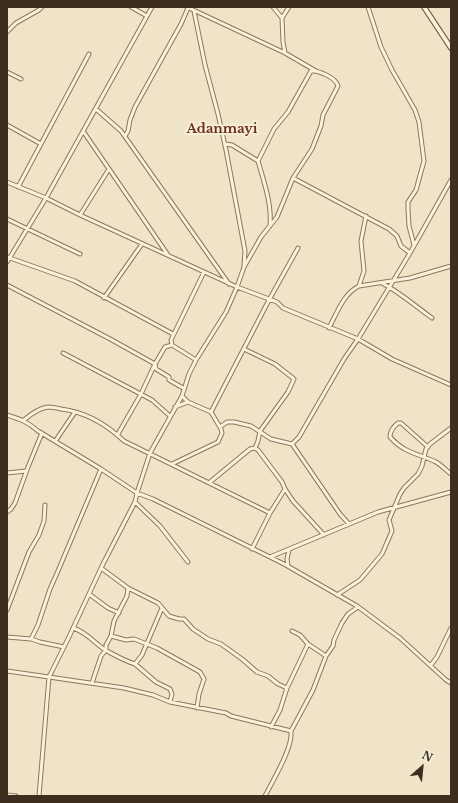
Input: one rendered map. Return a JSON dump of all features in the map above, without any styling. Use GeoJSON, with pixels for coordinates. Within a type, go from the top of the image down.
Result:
{"type":"FeatureCollection","features":[{"type":"Feature","properties":{"kind":"main road"},"geometry":{"type":"LineString","coordinates":[[424,7],[451,48]]}},
{"type":"Feature","properties":{"kind":"street"},"geometry":{"type":"LineString","coordinates":[[7,32],[16,24],[42,7]]}},
{"type":"Feature","properties":{"kind":"street"},"geometry":{"type":"LineString","coordinates":[[131,7],[147,16]]}},
{"type":"Feature","properties":{"kind":"street"},"geometry":{"type":"LineString","coordinates":[[7,262],[8,257],[46,198],[152,7]]}},
{"type":"Feature","properties":{"kind":"street"},"geometry":{"type":"LineString","coordinates":[[39,796],[49,677],[74,628],[101,568],[135,502],[136,493],[150,454],[182,396],[183,388],[196,360],[226,312],[237,288],[244,267],[261,237],[277,217],[293,178],[312,149],[321,126],[323,115],[338,86],[337,82],[333,79],[285,53],[188,7],[182,24],[135,107],[128,131],[125,136]]}},
{"type":"Feature","properties":{"kind":"street"},"geometry":{"type":"LineString","coordinates":[[273,7],[282,18]]}},
{"type":"Feature","properties":{"kind":"street"},"geometry":{"type":"LineString","coordinates":[[285,53],[282,18],[289,7]]}},
{"type":"Feature","properties":{"kind":"street"},"geometry":{"type":"LineString","coordinates":[[368,7],[381,47],[392,70],[415,110],[419,122],[424,161],[416,190],[408,202],[409,226],[414,246]]}},
{"type":"Feature","properties":{"kind":"street"},"geometry":{"type":"LineString","coordinates":[[194,11],[205,66],[225,144],[245,251],[244,267]]}},
{"type":"Feature","properties":{"kind":"street"},"geometry":{"type":"LineString","coordinates":[[18,187],[89,54]]}},
{"type":"Feature","properties":{"kind":"street"},"geometry":{"type":"LineString","coordinates":[[258,161],[274,128],[288,112],[300,93],[308,75],[311,71],[316,71]]}},
{"type":"Feature","properties":{"kind":"street"},"geometry":{"type":"LineString","coordinates":[[7,72],[21,79]]}},
{"type":"Feature","properties":{"kind":"street"},"geometry":{"type":"LineString","coordinates":[[96,109],[125,136],[229,284]]}},
{"type":"Feature","properties":{"kind":"street"},"geometry":{"type":"LineString","coordinates":[[7,125],[41,144]]}},
{"type":"Feature","properties":{"kind":"street"},"geometry":{"type":"LineString","coordinates":[[83,131],[168,255]]}},
{"type":"Feature","properties":{"kind":"street"},"geometry":{"type":"LineString","coordinates":[[225,144],[232,145],[258,161],[267,190],[271,218],[270,226]]}},
{"type":"Feature","properties":{"kind":"street"},"geometry":{"type":"LineString","coordinates":[[80,215],[109,168]]}},
{"type":"Feature","properties":{"kind":"street"},"geometry":{"type":"LineString","coordinates":[[293,178],[394,232],[401,246],[410,253]]}},
{"type":"Feature","properties":{"kind":"street"},"geometry":{"type":"LineString","coordinates":[[292,444],[299,437],[340,365],[358,339],[394,280],[451,180]]}},
{"type":"Feature","properties":{"kind":"street"},"geometry":{"type":"LineString","coordinates":[[7,182],[46,198],[237,288],[277,302],[290,312],[358,339],[392,359],[451,386]]}},
{"type":"Feature","properties":{"kind":"street"},"geometry":{"type":"LineString","coordinates":[[359,286],[364,271],[361,241],[366,216]]}},
{"type":"Feature","properties":{"kind":"street"},"geometry":{"type":"LineString","coordinates":[[7,219],[80,254]]}},
{"type":"Feature","properties":{"kind":"street"},"geometry":{"type":"LineString","coordinates":[[104,298],[142,244]]}},
{"type":"Feature","properties":{"kind":"street"},"geometry":{"type":"LineString","coordinates":[[211,412],[269,300],[298,248]]}},
{"type":"Feature","properties":{"kind":"street"},"geometry":{"type":"LineString","coordinates":[[8,257],[75,281],[173,334]]}},
{"type":"Feature","properties":{"kind":"street"},"geometry":{"type":"LineString","coordinates":[[329,328],[347,296],[352,290],[359,286],[410,278],[451,266]]}},
{"type":"Feature","properties":{"kind":"street"},"geometry":{"type":"LineString","coordinates":[[172,345],[171,340],[173,334],[204,272]]}},
{"type":"Feature","properties":{"kind":"street"},"geometry":{"type":"LineString","coordinates":[[382,283],[403,296],[432,318]]}},
{"type":"Feature","properties":{"kind":"street"},"geometry":{"type":"LineString","coordinates":[[7,285],[155,364],[156,369],[169,378],[169,380],[183,388]]}},
{"type":"Feature","properties":{"kind":"street"},"geometry":{"type":"LineString","coordinates":[[118,434],[141,394],[165,347],[172,345],[196,360]]}},
{"type":"Feature","properties":{"kind":"street"},"geometry":{"type":"LineString","coordinates":[[244,349],[275,364],[294,379],[288,392],[260,431],[255,448]]}},
{"type":"Feature","properties":{"kind":"street"},"geometry":{"type":"LineString","coordinates":[[62,353],[152,400],[170,416]]}},
{"type":"Feature","properties":{"kind":"street"},"geometry":{"type":"LineString","coordinates":[[172,464],[218,442],[222,434],[220,427],[211,412],[188,402],[182,396]]}},
{"type":"Feature","properties":{"kind":"street"},"geometry":{"type":"LineString","coordinates":[[175,407],[188,402]]}},
{"type":"Feature","properties":{"kind":"street"},"geometry":{"type":"LineString","coordinates":[[24,420],[32,413],[49,407],[75,412],[99,421],[118,434],[124,441],[210,482],[270,513]]}},
{"type":"Feature","properties":{"kind":"street"},"geometry":{"type":"LineString","coordinates":[[56,440],[75,412]]}},
{"type":"Feature","properties":{"kind":"street"},"geometry":{"type":"LineString","coordinates":[[7,415],[24,420],[136,493],[153,499],[288,566],[358,607],[400,638],[451,684]]}},
{"type":"Feature","properties":{"kind":"street"},"geometry":{"type":"LineString","coordinates":[[220,427],[227,422],[251,426],[271,439],[292,444],[340,514],[349,524]]}},
{"type":"Feature","properties":{"kind":"street"},"geometry":{"type":"LineString","coordinates":[[428,446],[401,423],[398,423],[390,432],[390,437],[397,445],[408,452],[436,463],[451,474]]}},
{"type":"Feature","properties":{"kind":"street"},"geometry":{"type":"LineString","coordinates":[[337,595],[360,580],[382,554],[392,531],[389,520],[400,494],[418,474],[428,446],[451,428]]}},
{"type":"Feature","properties":{"kind":"street"},"geometry":{"type":"LineString","coordinates":[[7,516],[8,512],[15,503],[26,471],[42,433]]}},
{"type":"Feature","properties":{"kind":"street"},"geometry":{"type":"LineString","coordinates":[[210,482],[250,449],[255,448]]}},
{"type":"Feature","properties":{"kind":"street"},"geometry":{"type":"LineString","coordinates":[[255,448],[282,482],[293,501],[324,535]]}},
{"type":"Feature","properties":{"kind":"street"},"geometry":{"type":"LineString","coordinates":[[31,638],[38,625],[50,588],[100,469]]}},
{"type":"Feature","properties":{"kind":"street"},"geometry":{"type":"LineString","coordinates":[[7,473],[26,471]]}},
{"type":"Feature","properties":{"kind":"street"},"geometry":{"type":"LineString","coordinates":[[252,549],[270,513],[285,489]]}},
{"type":"Feature","properties":{"kind":"street"},"geometry":{"type":"LineString","coordinates":[[270,557],[378,512],[451,492]]}},
{"type":"Feature","properties":{"kind":"street"},"geometry":{"type":"LineString","coordinates":[[135,502],[160,526],[188,562]]}},
{"type":"Feature","properties":{"kind":"street"},"geometry":{"type":"LineString","coordinates":[[7,610],[8,603],[28,552],[39,535],[44,521],[45,505]]}},
{"type":"Feature","properties":{"kind":"street"},"geometry":{"type":"LineString","coordinates":[[288,566],[287,559],[289,550]]}},
{"type":"Feature","properties":{"kind":"street"},"geometry":{"type":"LineString","coordinates":[[101,568],[128,588],[158,603],[169,616],[184,619],[193,629],[226,648],[257,672],[268,676],[278,684],[287,688]]}},
{"type":"Feature","properties":{"kind":"street"},"geometry":{"type":"LineString","coordinates":[[92,683],[101,656],[106,650],[108,640],[111,636],[114,621],[127,596],[128,588]]}},
{"type":"Feature","properties":{"kind":"street"},"geometry":{"type":"LineString","coordinates":[[89,594],[108,608],[118,613]]}},
{"type":"Feature","properties":{"kind":"street"},"geometry":{"type":"LineString","coordinates":[[265,796],[292,739],[291,731],[313,690],[326,656],[333,646],[334,640],[342,623],[348,614],[358,607]]}},
{"type":"Feature","properties":{"kind":"street"},"geometry":{"type":"LineString","coordinates":[[135,664],[142,655],[162,608]]}},
{"type":"Feature","properties":{"kind":"street"},"geometry":{"type":"LineString","coordinates":[[74,628],[83,632],[106,650],[126,662],[135,664],[156,682],[170,689],[172,694],[170,702]]}},
{"type":"Feature","properties":{"kind":"street"},"geometry":{"type":"LineString","coordinates":[[431,665],[437,657],[451,628]]}},
{"type":"Feature","properties":{"kind":"street"},"geometry":{"type":"LineString","coordinates":[[292,631],[300,635],[308,644],[326,656]]}},
{"type":"Feature","properties":{"kind":"street"},"geometry":{"type":"LineString","coordinates":[[111,636],[126,640],[134,639],[147,644],[167,653],[200,672],[204,679],[199,694],[197,708]]}},
{"type":"Feature","properties":{"kind":"street"},"geometry":{"type":"LineString","coordinates":[[7,637],[31,638],[40,642],[64,647]]}},
{"type":"Feature","properties":{"kind":"street"},"geometry":{"type":"LineString","coordinates":[[271,727],[280,710],[287,688],[308,644]]}},
{"type":"Feature","properties":{"kind":"street"},"geometry":{"type":"LineString","coordinates":[[7,671],[124,688],[153,695],[170,702],[226,713],[271,727],[291,731]]}},
{"type":"Feature","properties":{"kind":"street"},"geometry":{"type":"LineString","coordinates":[[7,796],[16,796]]}},
{"type":"Feature","properties":{"kind":"district","name":"Adanmayi"},"geometry":{"type":"Point","coordinates":[222,129]}}]}
